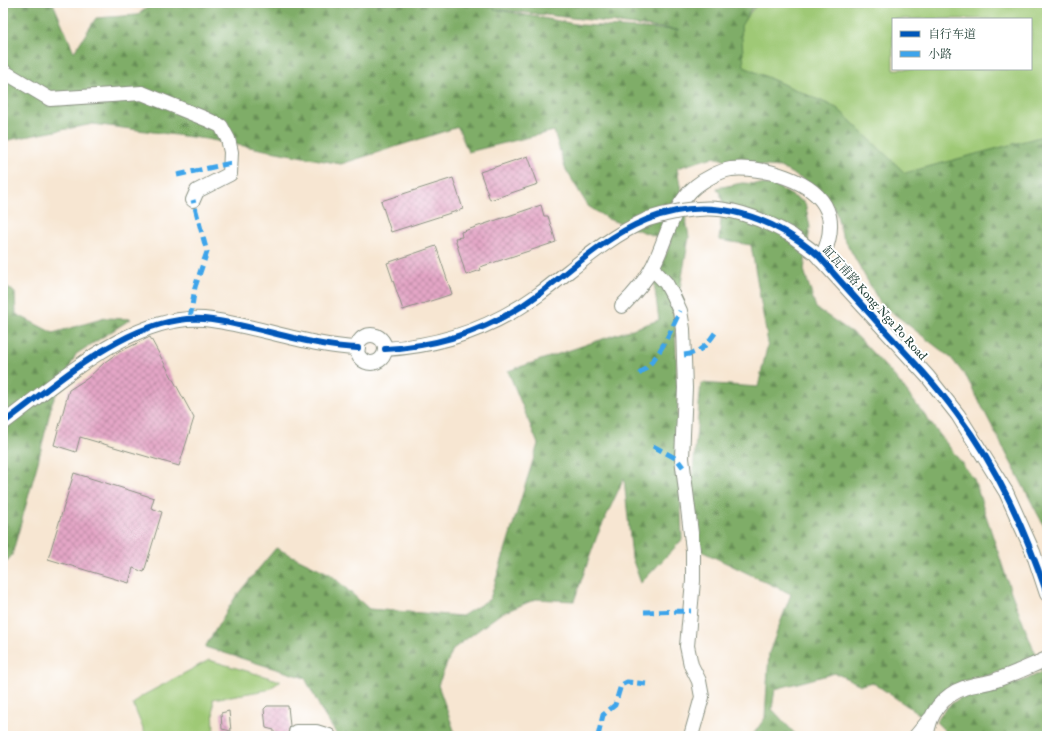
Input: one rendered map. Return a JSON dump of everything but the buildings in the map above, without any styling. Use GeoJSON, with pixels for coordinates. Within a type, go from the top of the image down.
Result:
{"type":"FeatureCollection","features":[{"type":"Feature","properties":{"kind":"street"},"geometry":{"type":"LineString","coordinates":[[3,71],[50,99],[142,93],[221,126],[228,139],[231,152],[230,174],[197,191],[193,200]]}},
{"type":"Feature","properties":{"kind":"street","name":"缸瓦甫路 Kong Nga Po Road"},"geometry":{"type":"LineString","coordinates":[[622,306],[642,284],[652,268],[678,210],[690,192],[714,175],[730,169],[754,169],[775,173],[808,189],[822,201],[828,211],[830,226],[829,240],[821,260]]}},
{"type":"Feature","properties":{"kind":"street","name":"缸瓦甫路 Kong Nga Po Road"},"geometry":{"type":"LineString","coordinates":[[3,423],[102,350],[137,332],[178,320],[206,319],[258,329],[318,344],[358,348],[362,339],[370,336],[381,340],[385,349],[413,347],[438,342],[492,323],[538,294],[610,239],[648,219],[690,208],[726,209],[742,212],[766,221],[791,235],[821,260],[928,377],[958,415],[1006,492],[1033,552],[1047,594]]}},
{"type":"Feature","properties":{"kind":"street"},"geometry":{"type":"LineString","coordinates":[[652,268],[666,282],[680,311],[684,328],[685,388],[682,458],[693,550],[693,581],[687,646],[691,665],[699,681],[702,698],[691,736]]}},
{"type":"Feature","properties":{"kind":"street"},"geometry":{"type":"LineString","coordinates":[[926,732],[938,705],[963,688],[1007,677],[1047,658]]}},
{"type":"Feature","properties":{"kind":"street"},"geometry":{"type":"LineString","coordinates":[[296,732],[316,732],[329,736]]}},
{"type":"Feature","properties":{"kind":"green space"},"geometry":{"type":"Polygon","coordinates":[[[3,3],[53,3],[74,52],[96,18],[137,15],[154,3],[595,3],[600,5],[609,3],[759,3],[751,9],[741,26],[744,67],[837,108],[905,173],[1047,135],[1047,320],[1045,321],[1047,323],[1047,532],[967,378],[951,358],[880,303],[842,235],[835,208],[813,185],[780,167],[739,164],[713,157],[677,168],[689,237],[675,317],[682,540],[641,583],[632,558],[624,478],[597,536],[574,601],[536,599],[500,614],[453,649],[438,685],[456,736],[338,736],[324,715],[305,678],[205,647],[236,596],[276,548],[330,574],[369,609],[462,616],[490,599],[538,444],[508,371],[659,320],[654,283],[671,242],[608,219],[588,206],[565,168],[554,131],[468,152],[458,127],[341,164],[206,139],[93,124],[3,141],[3,3]],[[493,9],[581,25],[679,30],[493,9]]]}},
{"type":"Feature","properties":{"kind":"green space"},"geometry":{"type":"Polygon","coordinates":[[[758,3],[1047,3],[1047,139],[905,174],[837,108],[744,67],[737,29],[758,3]]]}},
{"type":"Feature","properties":{"kind":"green space"},"geometry":{"type":"Polygon","coordinates":[[[742,183],[774,185],[805,203],[810,227],[804,270],[816,308],[857,336],[896,378],[974,479],[1011,592],[1032,646],[1047,672],[1047,736],[950,736],[936,722],[951,704],[960,698],[970,694],[1017,683],[1042,672],[1032,656],[1007,669],[950,687],[933,704],[925,718],[872,682],[861,685],[835,673],[775,689],[772,709],[797,736],[752,736],[765,718],[769,653],[791,594],[697,549],[691,494],[701,383],[758,387],[768,343],[751,245],[719,240],[723,200],[717,188],[742,183]]]}},
{"type":"Feature","properties":{"kind":"green space"},"geometry":{"type":"Polygon","coordinates":[[[3,283],[15,293],[16,314],[53,333],[105,318],[131,319],[76,354],[52,403],[38,462],[12,555],[3,566],[3,283]]]}},
{"type":"Feature","properties":{"kind":"green space"},"geometry":{"type":"Polygon","coordinates":[[[209,660],[281,681],[267,690],[213,699],[214,733],[217,736],[146,736],[133,704],[142,696],[209,660]]]}},
{"type":"Feature","properties":{"kind":"marked path"},"geometry":{"type":"LineString","coordinates":[[177,175],[231,163]]}},
{"type":"Feature","properties":{"kind":"marked path"},"geometry":{"type":"LineString","coordinates":[[190,319],[195,287],[207,252],[193,200]]}},
{"type":"Feature","properties":{"kind":"marked path"},"geometry":{"type":"LineString","coordinates":[[639,374],[653,361],[668,337],[680,311]]}},
{"type":"Feature","properties":{"kind":"marked path"},"geometry":{"type":"LineString","coordinates":[[684,355],[698,351],[709,342],[715,333]]}},
{"type":"Feature","properties":{"kind":"marked path"},"geometry":{"type":"LineString","coordinates":[[653,446],[677,459],[683,467]]}},
{"type":"Feature","properties":{"kind":"marked path"},"geometry":{"type":"LineString","coordinates":[[644,612],[691,611]]}},
{"type":"Feature","properties":{"kind":"marked path"},"geometry":{"type":"LineString","coordinates":[[598,736],[603,715],[615,705],[621,685],[627,682],[646,684]]}},
{"type":"Feature","properties":{"kind":"cycle path"},"geometry":{"type":"LineString","coordinates":[[385,349],[426,344],[446,339],[485,326],[504,317],[539,294],[603,244],[646,220],[668,213],[691,209],[713,209],[734,212],[755,218],[776,227],[795,238],[820,257],[948,402],[972,435],[998,478],[1020,523],[1047,594]]}},
{"type":"Feature","properties":{"kind":"cycle path"},"geometry":{"type":"LineString","coordinates":[[3,423],[74,369],[101,352],[128,337],[156,325],[184,319],[212,320],[321,344],[358,348]]}}]}
